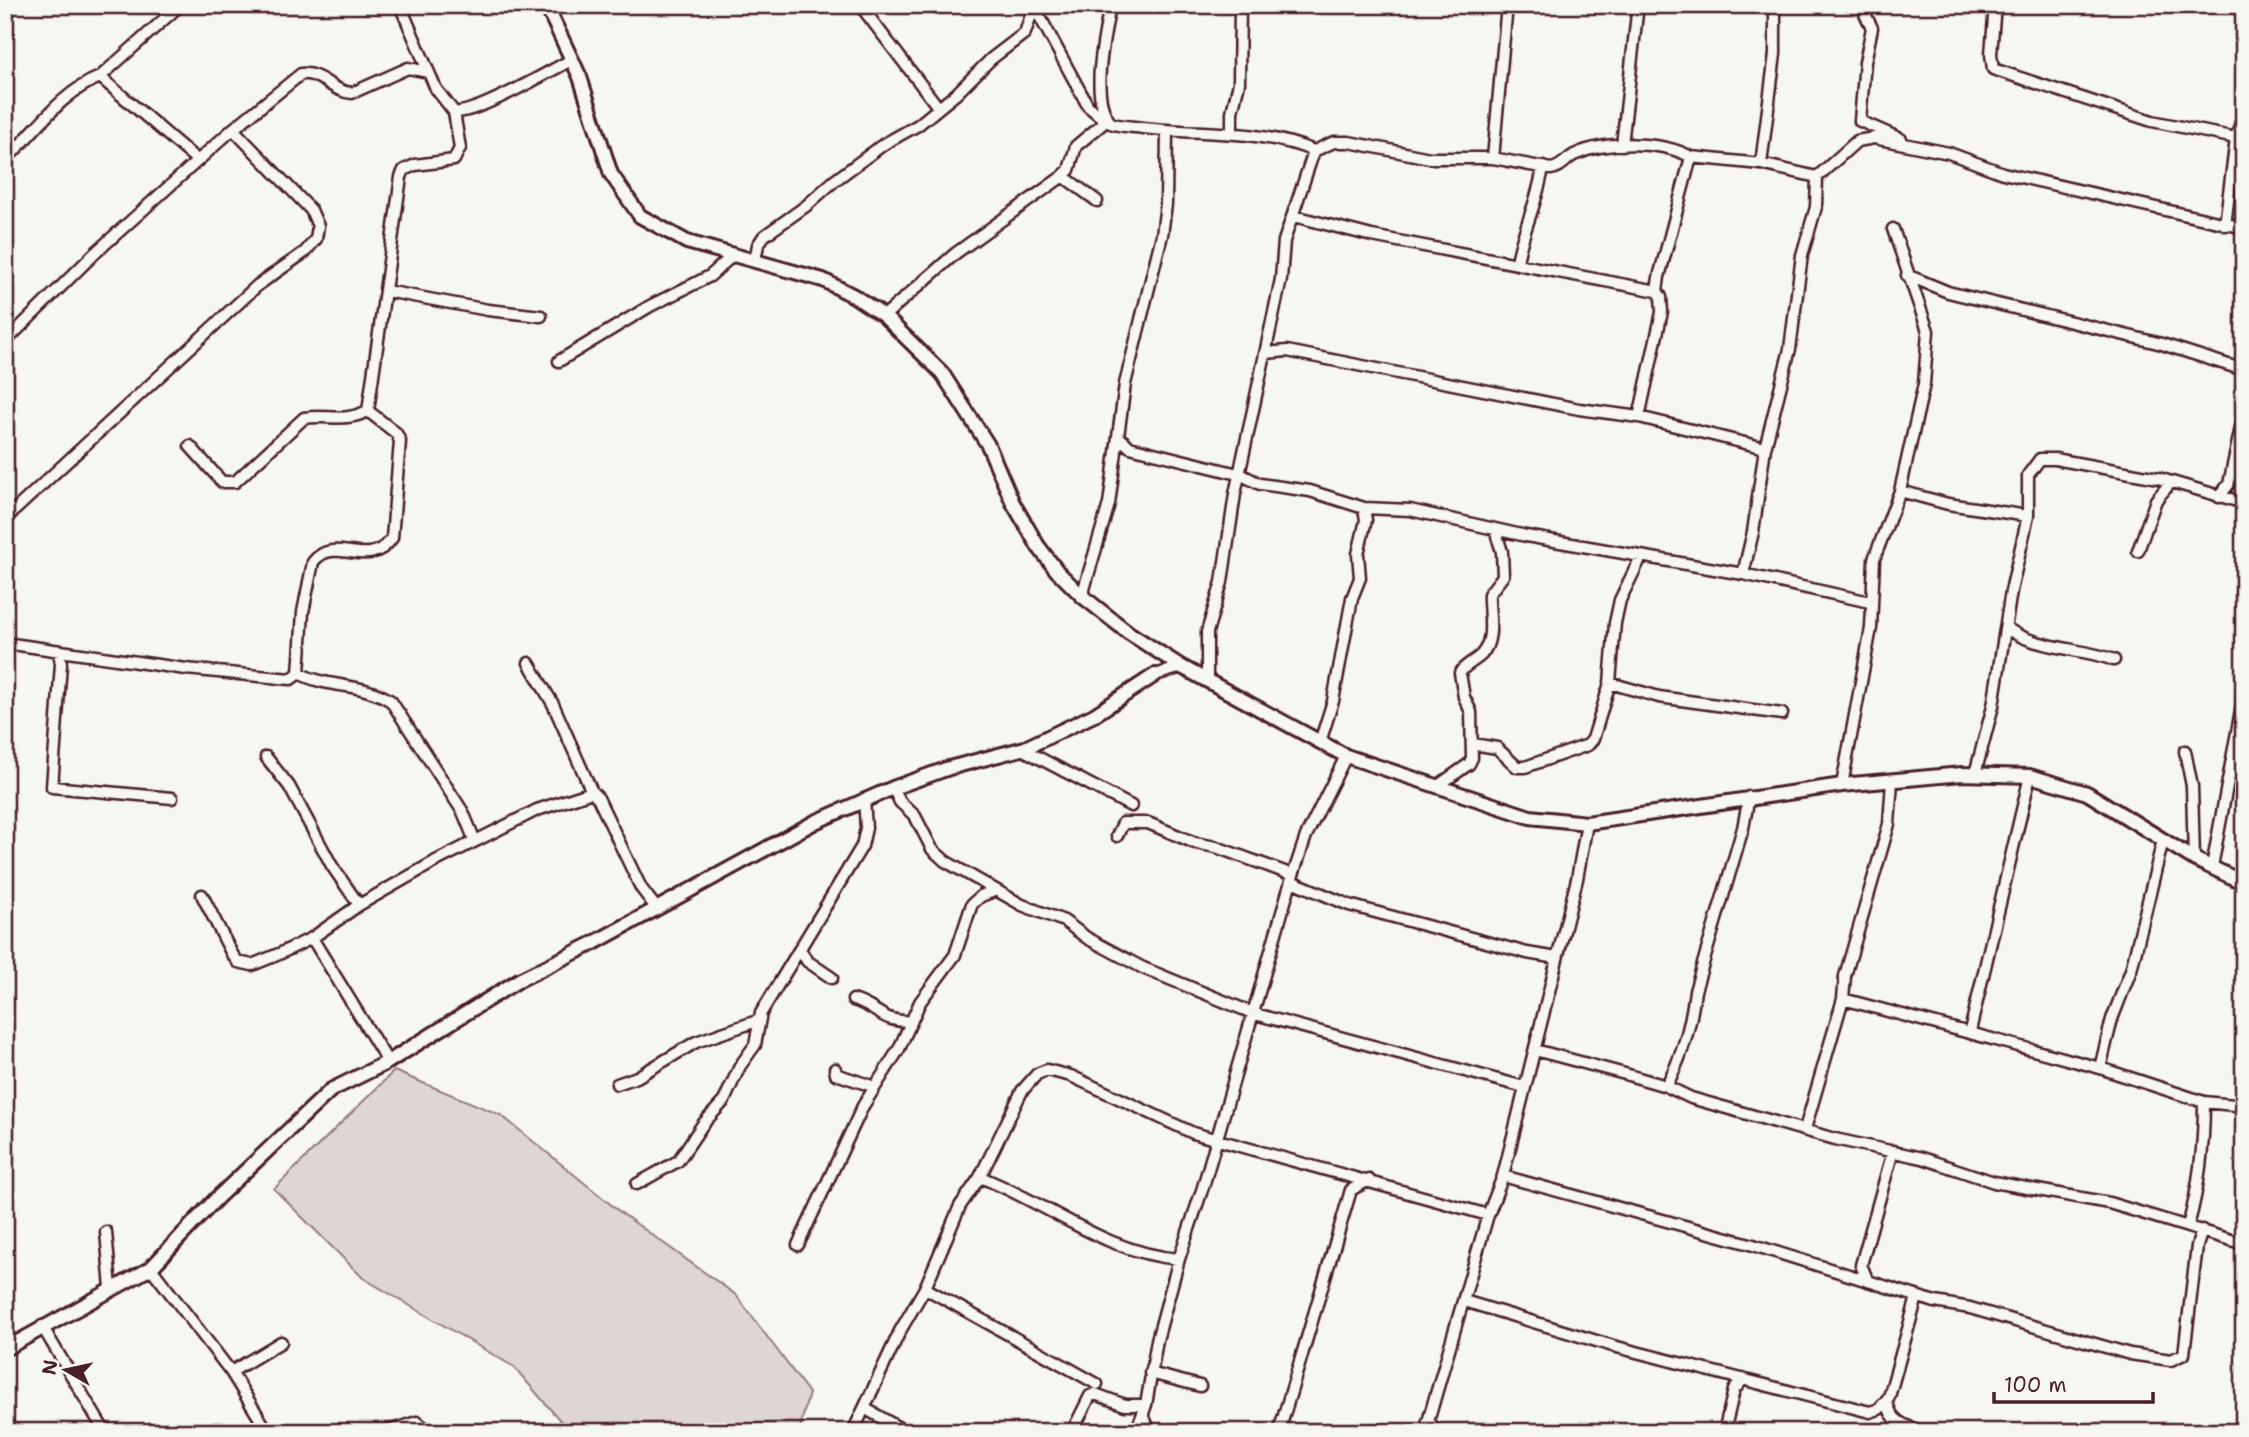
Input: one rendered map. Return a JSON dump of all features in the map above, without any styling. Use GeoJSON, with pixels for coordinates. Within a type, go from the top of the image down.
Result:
{"type":"FeatureCollection","features":[{"type":"Feature","properties":{"kind":"street"},"geometry":{"type":"LineString","coordinates":[[5,160],[63,101],[85,83],[100,77],[180,5]]}},
{"type":"Feature","properties":{"kind":"street"},"geometry":{"type":"LineString","coordinates":[[368,411],[401,177],[404,170],[415,165],[454,160],[460,148],[454,112],[436,89],[400,5]]}},
{"type":"Feature","properties":{"kind":"street"},"geometry":{"type":"LineString","coordinates":[[561,5],[547,7],[573,59],[611,174],[640,216],[660,230],[687,242],[823,281],[884,316],[942,373],[988,445],[1013,503],[1038,546],[1057,571],[1082,596],[1129,633],[1182,667],[1346,756],[1530,817],[1587,823],[1842,785],[1975,774],[2031,776],[2087,793],[2194,859],[2244,883]]}},
{"type":"Feature","properties":{"kind":"street"},"geometry":{"type":"LineString","coordinates":[[860,5],[938,107]]}},
{"type":"Feature","properties":{"kind":"street"},"geometry":{"type":"LineString","coordinates":[[1109,123],[1103,109],[1100,74],[1110,5]]}},
{"type":"Feature","properties":{"kind":"street"},"geometry":{"type":"LineString","coordinates":[[1232,133],[1232,112],[1239,83],[1240,5]]}},
{"type":"Feature","properties":{"kind":"street"},"geometry":{"type":"LineString","coordinates":[[1493,158],[1507,5]]}},
{"type":"Feature","properties":{"kind":"street"},"geometry":{"type":"LineString","coordinates":[[1622,145],[1638,5]]}},
{"type":"Feature","properties":{"kind":"street"},"geometry":{"type":"LineString","coordinates":[[1760,164],[1775,54],[1774,5]]}},
{"type":"Feature","properties":{"kind":"street"},"geometry":{"type":"LineString","coordinates":[[1996,5],[1991,54],[1993,69],[2152,121],[2236,138]]}},
{"type":"Feature","properties":{"kind":"street"},"geometry":{"type":"LineString","coordinates":[[755,260],[758,244],[764,236],[884,144],[918,125],[1025,33],[1029,9],[1040,17],[1088,106],[1109,123],[1167,132],[1232,133],[1282,140],[1314,150],[1334,142],[1349,142],[1430,158],[1493,158],[1558,168],[1572,156],[1622,145],[1666,148],[1691,157],[1760,164],[1817,177]]}},
{"type":"Feature","properties":{"kind":"street"},"geometry":{"type":"LineString","coordinates":[[1865,14],[1872,28],[1865,62],[1860,121],[1914,145],[2003,173],[2244,228]]}},
{"type":"Feature","properties":{"kind":"street"},"geometry":{"type":"LineString","coordinates":[[454,112],[490,101],[573,59]]}},
{"type":"Feature","properties":{"kind":"street"},"geometry":{"type":"LineString","coordinates":[[5,342],[197,160],[301,74],[315,75],[342,92],[352,93],[408,68],[428,72]]}},
{"type":"Feature","properties":{"kind":"street"},"geometry":{"type":"LineString","coordinates":[[100,77],[197,160]]}},
{"type":"Feature","properties":{"kind":"street"},"geometry":{"type":"LineString","coordinates":[[2225,225],[2236,138],[2244,113]]}},
{"type":"Feature","properties":{"kind":"street"},"geometry":{"type":"LineString","coordinates":[[884,316],[984,232],[1063,176],[1069,170],[1076,146],[1109,123]]}},
{"type":"Feature","properties":{"kind":"street"},"geometry":{"type":"LineString","coordinates":[[5,519],[258,285],[305,252],[316,239],[318,226],[312,210],[233,128]]}},
{"type":"Feature","properties":{"kind":"street"},"geometry":{"type":"LineString","coordinates":[[1082,596],[1109,503],[1120,438],[1125,384],[1162,235],[1166,204],[1167,132]]}},
{"type":"Feature","properties":{"kind":"street"},"geometry":{"type":"LineString","coordinates":[[1743,574],[1753,532],[1765,448],[1790,349],[1802,255],[1816,207],[1817,177],[1857,141],[1874,138],[1914,145]]}},
{"type":"Feature","properties":{"kind":"street"},"geometry":{"type":"LineString","coordinates":[[1207,681],[1207,632],[1219,595],[1224,550],[1242,475],[1281,279],[1284,241],[1314,150]]}},
{"type":"Feature","properties":{"kind":"street"},"geometry":{"type":"LineString","coordinates":[[1657,291],[1691,157]]}},
{"type":"Feature","properties":{"kind":"street"},"geometry":{"type":"LineString","coordinates":[[1517,261],[1536,204],[1543,167]]}},
{"type":"Feature","properties":{"kind":"street"},"geometry":{"type":"LineString","coordinates":[[1063,176],[1097,201]]}},
{"type":"Feature","properties":{"kind":"street"},"geometry":{"type":"LineString","coordinates":[[1293,216],[1469,256],[1517,261],[1559,273],[1657,291],[1661,297],[1661,312],[1639,417]]}},
{"type":"Feature","properties":{"kind":"street"},"geometry":{"type":"LineString","coordinates":[[1842,785],[1871,628],[1874,559],[1900,491],[1920,408],[1928,345],[1928,331],[1893,229]]}},
{"type":"Feature","properties":{"kind":"street"},"geometry":{"type":"LineString","coordinates":[[559,361],[650,306],[710,276],[724,267],[733,254]]}},
{"type":"Feature","properties":{"kind":"street"},"geometry":{"type":"LineString","coordinates":[[1907,275],[1948,292],[2162,344],[2244,370]]}},
{"type":"Feature","properties":{"kind":"street"},"geometry":{"type":"LineString","coordinates":[[386,291],[488,310],[541,316]]}},
{"type":"Feature","properties":{"kind":"street"},"geometry":{"type":"LineString","coordinates":[[1266,353],[1287,351],[1579,409],[1639,417],[1765,448]]}},
{"type":"Feature","properties":{"kind":"street"},"geometry":{"type":"LineString","coordinates":[[190,446],[222,482],[235,482],[304,418],[318,416],[338,420],[368,411]]}},
{"type":"Feature","properties":{"kind":"street"},"geometry":{"type":"LineString","coordinates":[[299,673],[302,622],[313,562],[318,555],[334,551],[368,556],[386,547],[392,538],[400,441],[396,433],[368,411]]}},
{"type":"Feature","properties":{"kind":"street"},"geometry":{"type":"LineString","coordinates":[[2218,497],[2229,484],[2244,413]]}},
{"type":"Feature","properties":{"kind":"street"},"geometry":{"type":"LineString","coordinates":[[1120,438],[1130,447],[1242,475],[1260,484],[1310,491],[1364,508],[1410,510],[1642,558],[1743,574],[1870,603]]}},
{"type":"Feature","properties":{"kind":"street"},"geometry":{"type":"LineString","coordinates":[[1117,455],[1130,447]]}},
{"type":"Feature","properties":{"kind":"street"},"geometry":{"type":"LineString","coordinates":[[1975,774],[1993,706],[2028,516],[2028,475],[2033,465],[2040,459],[2158,478],[2244,503]]}},
{"type":"Feature","properties":{"kind":"street"},"geometry":{"type":"LineString","coordinates":[[2158,478],[2161,491]]}},
{"type":"Feature","properties":{"kind":"street"},"geometry":{"type":"LineString","coordinates":[[2138,551],[2148,516],[2161,491],[2171,482]]}},
{"type":"Feature","properties":{"kind":"street"},"geometry":{"type":"LineString","coordinates":[[2229,484],[2244,503]]}},
{"type":"Feature","properties":{"kind":"street"},"geometry":{"type":"LineString","coordinates":[[1900,491],[1948,504],[2028,516]]}},
{"type":"Feature","properties":{"kind":"street"},"geometry":{"type":"LineString","coordinates":[[1320,742],[1333,701],[1352,598],[1360,578],[1359,545],[1366,520],[1364,508]]}},
{"type":"Feature","properties":{"kind":"street"},"geometry":{"type":"LineString","coordinates":[[1366,520],[1380,508]]}},
{"type":"Feature","properties":{"kind":"street"},"geometry":{"type":"LineString","coordinates":[[1439,785],[1468,764],[1473,744],[1471,712],[1464,697],[1460,673],[1484,652],[1489,637],[1492,619],[1489,594],[1503,576],[1502,552],[1495,529]]}},
{"type":"Feature","properties":{"kind":"street"},"geometry":{"type":"LineString","coordinates":[[1473,744],[1497,748],[1517,766],[1525,767],[1578,750],[1593,739],[1610,683],[1615,623],[1624,590],[1642,558]]}},
{"type":"Feature","properties":{"kind":"street"},"geometry":{"type":"LineString","coordinates":[[2006,627],[2017,636],[2114,660]]}},
{"type":"Feature","properties":{"kind":"street"},"geometry":{"type":"LineString","coordinates":[[2003,645],[2017,636]]}},
{"type":"Feature","properties":{"kind":"street"},"geometry":{"type":"LineString","coordinates":[[5,643],[286,679],[299,673],[318,681],[374,690],[391,701],[463,812],[475,841]]}},
{"type":"Feature","properties":{"kind":"street"},"geometry":{"type":"LineString","coordinates":[[60,652],[52,787],[172,798]]}},
{"type":"Feature","properties":{"kind":"street"},"geometry":{"type":"LineString","coordinates":[[1155,676],[1161,653]]}},
{"type":"Feature","properties":{"kind":"street"},"geometry":{"type":"LineString","coordinates":[[529,663],[553,704],[592,792],[598,798],[641,888],[657,909]]}},
{"type":"Feature","properties":{"kind":"street"},"geometry":{"type":"LineString","coordinates":[[5,1349],[42,1326],[151,1268],[217,1198],[331,1090],[388,1062],[519,980],[657,909],[705,880],[864,799],[1022,749],[1094,715],[1155,676],[1182,667]]}},
{"type":"Feature","properties":{"kind":"street"},"geometry":{"type":"LineString","coordinates":[[1610,683],[1660,697],[1782,714]]}},
{"type":"Feature","properties":{"kind":"street"},"geometry":{"type":"LineString","coordinates":[[2213,867],[2232,774],[2244,694]]}},
{"type":"Feature","properties":{"kind":"street"},"geometry":{"type":"LineString","coordinates":[[1022,749],[1131,806]]}},
{"type":"Feature","properties":{"kind":"street"},"geometry":{"type":"LineString","coordinates":[[2185,751],[2192,786],[2194,859]]}},
{"type":"Feature","properties":{"kind":"street"},"geometry":{"type":"LineString","coordinates":[[1136,1432],[1146,1405],[1150,1373],[1178,1259],[1255,1014],[1292,878],[1306,836],[1346,756]]}},
{"type":"Feature","properties":{"kind":"street"},"geometry":{"type":"LineString","coordinates":[[266,757],[289,786],[332,866],[359,905]]}},
{"type":"Feature","properties":{"kind":"street"},"geometry":{"type":"LineString","coordinates":[[2232,774],[2244,776]]}},
{"type":"Feature","properties":{"kind":"street"},"geometry":{"type":"LineString","coordinates":[[1970,1031],[2031,776]]}},
{"type":"Feature","properties":{"kind":"street"},"geometry":{"type":"LineString","coordinates":[[1805,1129],[1843,999],[1844,976],[1889,824],[1892,781]]}},
{"type":"Feature","properties":{"kind":"street"},"geometry":{"type":"LineString","coordinates":[[893,788],[900,802],[915,816],[932,849],[994,891],[1064,920],[1087,938],[1143,968],[1255,1014],[1524,1087]]}},
{"type":"Feature","properties":{"kind":"street"},"geometry":{"type":"LineString","coordinates":[[202,895],[232,954],[238,962],[246,965],[312,938],[359,905],[475,841],[559,801],[592,792]]}},
{"type":"Feature","properties":{"kind":"street"},"geometry":{"type":"LineString","coordinates":[[1666,1086],[1679,1063],[1695,991],[1743,828],[1749,797]]}},
{"type":"Feature","properties":{"kind":"street"},"geometry":{"type":"LineString","coordinates":[[637,1184],[678,1161],[702,1124],[724,1101],[740,1066],[755,1045],[757,1021],[862,846],[866,828],[864,799]]}},
{"type":"Feature","properties":{"kind":"street"},"geometry":{"type":"LineString","coordinates":[[1117,836],[1123,823],[1148,823],[1292,878],[1349,905],[1557,958]]}},
{"type":"Feature","properties":{"kind":"street"},"geometry":{"type":"LineString","coordinates":[[1440,1432],[1426,1427],[1488,1215],[1503,1176],[1587,823]]}},
{"type":"Feature","properties":{"kind":"street"},"geometry":{"type":"LineString","coordinates":[[2100,1069],[2112,1018],[2131,970],[2163,839]]}},
{"type":"Feature","properties":{"kind":"street"},"geometry":{"type":"LineString","coordinates":[[981,896],[982,883]]}},
{"type":"Feature","properties":{"kind":"street"},"geometry":{"type":"LineString","coordinates":[[798,1245],[836,1159],[875,1087],[900,1049],[911,1021],[932,983],[955,955],[972,904],[981,896],[994,891]]}},
{"type":"Feature","properties":{"kind":"street"},"geometry":{"type":"LineString","coordinates":[[312,938],[388,1062]]}},
{"type":"Feature","properties":{"kind":"street"},"geometry":{"type":"LineString","coordinates":[[801,951],[807,961],[832,978]]}},
{"type":"Feature","properties":{"kind":"street"},"geometry":{"type":"LineString","coordinates":[[1843,999],[1915,1020],[1970,1031],[2204,1102],[2244,1105]]}},
{"type":"Feature","properties":{"kind":"street"},"geometry":{"type":"LineString","coordinates":[[853,1000],[867,1004],[888,1020],[911,1021]]}},
{"type":"Feature","properties":{"kind":"street"},"geometry":{"type":"LineString","coordinates":[[617,1084],[637,1077],[696,1042],[757,1021]]}},
{"type":"Feature","properties":{"kind":"street"},"geometry":{"type":"LineString","coordinates":[[1535,1050],[1666,1086],[1691,1098],[1835,1139],[1893,1151],[1994,1182],[2109,1203],[2244,1244]]}},
{"type":"Feature","properties":{"kind":"street"},"geometry":{"type":"LineString","coordinates":[[835,1069],[836,1074],[875,1087]]}},
{"type":"Feature","properties":{"kind":"street"},"geometry":{"type":"LineString","coordinates":[[853,1432],[900,1331],[925,1288],[960,1206],[980,1177],[1022,1091],[1037,1074],[1047,1070],[1071,1076],[1172,1125],[1488,1215]]}},
{"type":"Feature","properties":{"kind":"street"},"geometry":{"type":"LineString","coordinates":[[2188,1226],[2198,1192],[2203,1157],[2204,1102]]}},
{"type":"Feature","properties":{"kind":"street"},"geometry":{"type":"LineString","coordinates":[[1850,1274],[1861,1265],[1893,1151]]}},
{"type":"Feature","properties":{"kind":"street"},"geometry":{"type":"LineString","coordinates":[[1503,1176],[1850,1274],[1917,1297],[1970,1308],[2130,1354],[2179,1358],[2185,1346],[2197,1246],[2202,1230]]}},
{"type":"Feature","properties":{"kind":"street"},"geometry":{"type":"LineString","coordinates":[[980,1177],[1005,1187],[1103,1240],[1152,1255],[1178,1259]]}},
{"type":"Feature","properties":{"kind":"street"},"geometry":{"type":"LineString","coordinates":[[1279,1432],[1351,1190],[1354,1185],[1369,1180]]}},
{"type":"Feature","properties":{"kind":"street"},"geometry":{"type":"LineString","coordinates":[[106,1231],[111,1288]]}},
{"type":"Feature","properties":{"kind":"street"},"geometry":{"type":"LineString","coordinates":[[1861,1265],[1867,1279]]}},
{"type":"Feature","properties":{"kind":"street"},"geometry":{"type":"LineString","coordinates":[[151,1268],[231,1372],[268,1432]]}},
{"type":"Feature","properties":{"kind":"street"},"geometry":{"type":"LineString","coordinates":[[925,1288],[1097,1384]]}},
{"type":"Feature","properties":{"kind":"street"},"geometry":{"type":"LineString","coordinates":[[1917,1297],[1887,1401],[1888,1413],[1896,1420],[1925,1432]]}},
{"type":"Feature","properties":{"kind":"street"},"geometry":{"type":"LineString","coordinates":[[1464,1301],[1613,1346],[1817,1397],[1858,1411],[1870,1412],[1887,1401]]}},
{"type":"Feature","properties":{"kind":"street"},"geometry":{"type":"LineString","coordinates":[[42,1326],[105,1432]]}},
{"type":"Feature","properties":{"kind":"street"},"geometry":{"type":"LineString","coordinates":[[231,1372],[281,1342]]}},
{"type":"Feature","properties":{"kind":"street"},"geometry":{"type":"LineString","coordinates":[[1150,1373],[1200,1386]]}},
{"type":"Feature","properties":{"kind":"street"},"geometry":{"type":"LineString","coordinates":[[1724,1432],[1734,1390],[1743,1378]]}},
{"type":"Feature","properties":{"kind":"street"},"geometry":{"type":"LineString","coordinates":[[1076,1426],[1090,1396],[1095,1394],[1125,1405],[1146,1405]]}},
{"type":"Feature","properties":{"kind":"street"},"geometry":{"type":"LineString","coordinates":[[866,1409],[906,1432]]}},
{"type":"Feature","properties":{"kind":"street"},"geometry":{"type":"LineString","coordinates":[[1143,1416],[1151,1432]]}},
{"type":"Feature","properties":{"kind":"street"},"geometry":{"type":"LineString","coordinates":[[386,1432],[417,1422],[430,1432]]}},
{"type":"Feature","properties":{"kind":"shaded area"},"geometry":{"type":"Polygon","coordinates":[[[394,1071],[501,1115],[620,1212],[736,1295],[809,1393],[799,1432],[570,1432],[514,1367],[363,1278],[274,1189],[394,1071]]]}}]}
